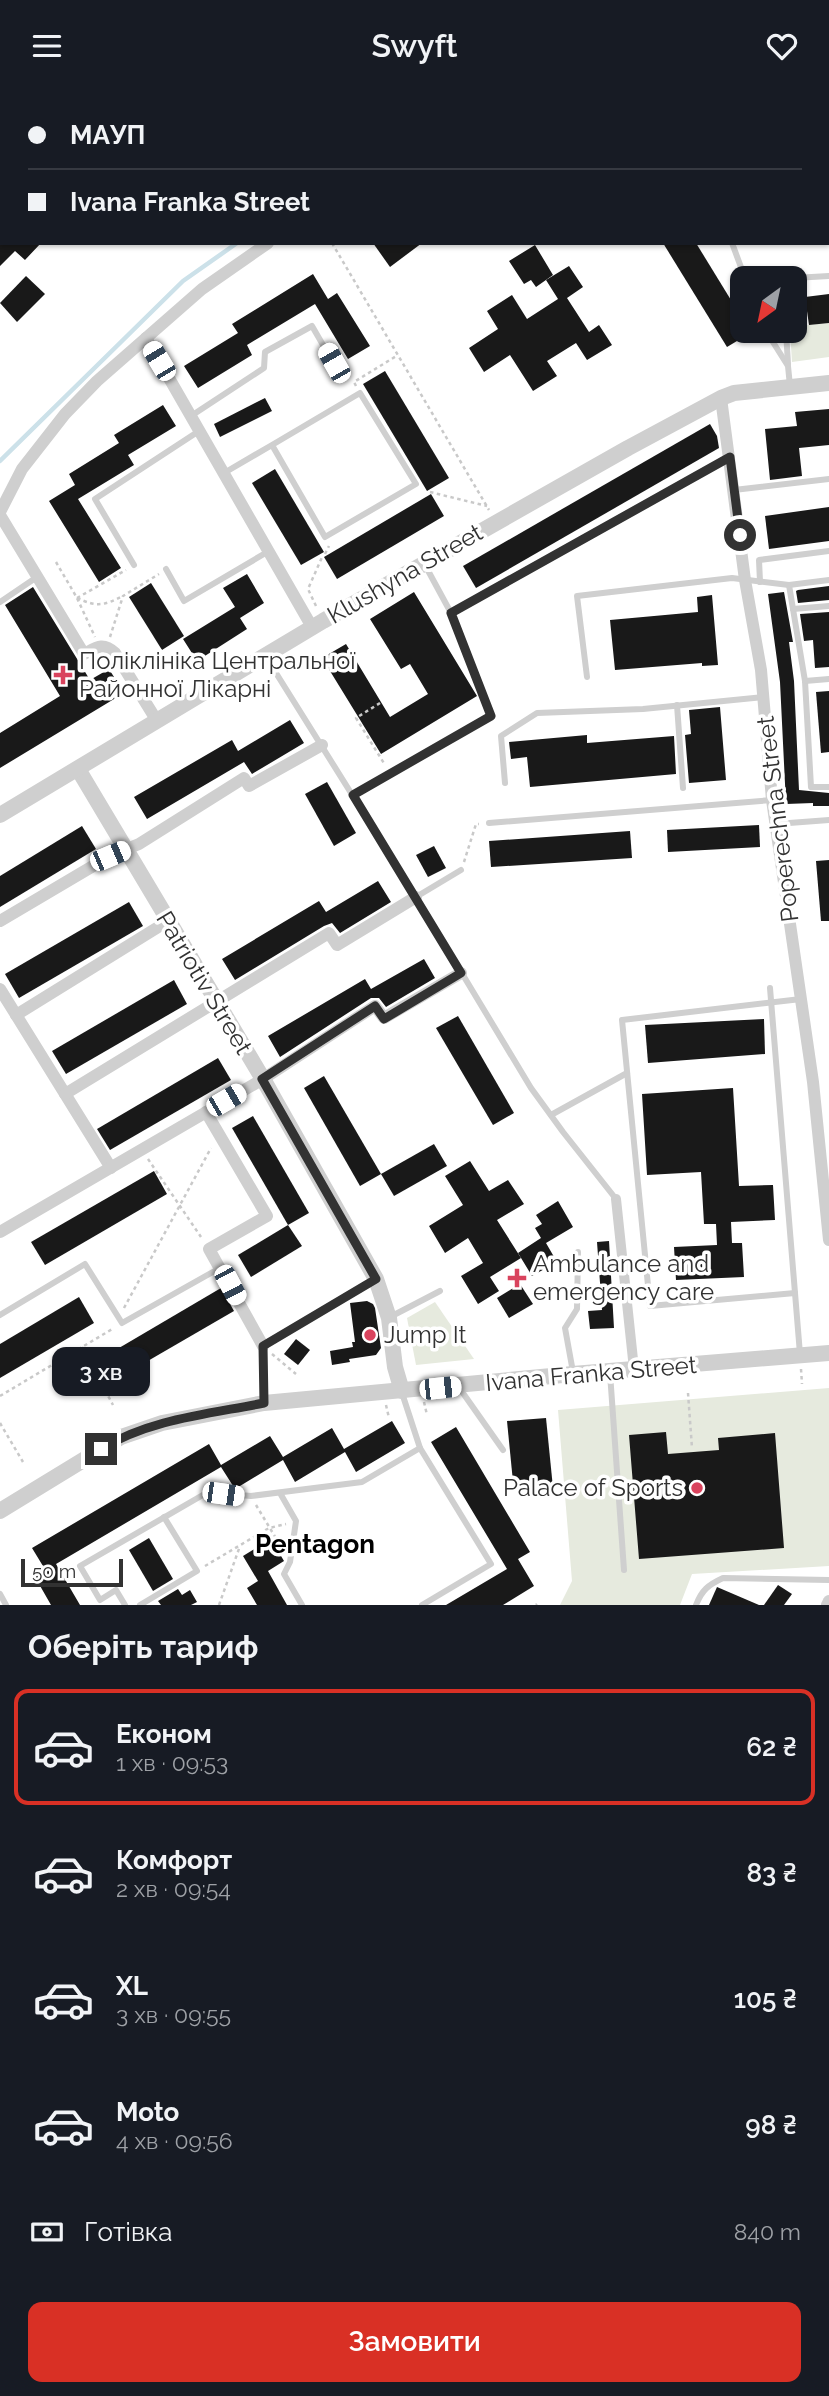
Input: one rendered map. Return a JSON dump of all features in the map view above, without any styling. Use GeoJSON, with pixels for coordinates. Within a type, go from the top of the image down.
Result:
{"type":"FeatureCollection","features":[{"type":"Feature","properties":{"kind":"street"},"geometry":{"type":"LineString","coordinates":[[157,721],[115,653],[103,646],[83,655],[0,513],[22,469],[65,414],[97,381],[202,289],[265,245]]}},
{"type":"Feature","properties":{"kind":"street"},"geometry":{"type":"LineString","coordinates":[[146,338],[269,551],[318,624]]}},
{"type":"Feature","properties":{"kind":"street","name":"Klushyna Street"},"geometry":{"type":"LineString","coordinates":[[0,815],[318,624],[721,398],[734,393],[829,383]]}},
{"type":"Feature","properties":{"kind":"street","name":"Poperechna Street"},"geometry":{"type":"LineString","coordinates":[[721,398],[764,697],[772,800],[813,1082],[829,1240]]}},
{"type":"Feature","properties":{"kind":"street"},"geometry":{"type":"LineString","coordinates":[[0,921],[110,856],[139,844],[244,778],[249,786],[322,745]]}},
{"type":"Feature","properties":{"kind":"street","name":"Patriotiv Street"},"geometry":{"type":"LineString","coordinates":[[78,769],[262,1079],[376,1279],[389,1318],[395,1367],[402,1391]]}},
{"type":"Feature","properties":{"kind":"street"},"geometry":{"type":"LineString","coordinates":[[65,1094],[329,933],[337,945],[416,897]]}},
{"type":"Feature","properties":{"kind":"street"},"geometry":{"type":"LineString","coordinates":[[16,1015],[167,921]]}},
{"type":"Feature","properties":{"kind":"street"},"geometry":{"type":"LineString","coordinates":[[0,1232],[262,1079],[375,1006],[384,1019],[461,973]]}},
{"type":"Feature","properties":{"kind":"street"},"geometry":{"type":"LineString","coordinates":[[0,989],[111,1168]]}},
{"type":"Feature","properties":{"kind":"street"},"geometry":{"type":"LineString","coordinates":[[206,1112],[267,1216],[209,1249],[263,1346]]}},
{"type":"Feature","properties":{"kind":"street"},"geometry":{"type":"LineString","coordinates":[[616,1199],[634,1369]]}},
{"type":"Feature","properties":{"kind":"street","name":"Ivana Franka Street"},"geometry":{"type":"LineString","coordinates":[[0,1511],[121,1437],[162,1423],[264,1403],[634,1369],[801,1362],[829,1353]]}},
{"type":"Feature","properties":{"kind":"lane"},"geometry":{"type":"LineString","coordinates":[[733,245],[741,266]]}},
{"type":"Feature","properties":{"kind":"lane"},"geometry":{"type":"LineString","coordinates":[[807,277],[829,276]]}},
{"type":"Feature","properties":{"kind":"lane"},"geometry":{"type":"LineString","coordinates":[[191,416],[264,368],[265,352],[312,326],[334,363]]}},
{"type":"Feature","properties":{"kind":"lane"},"geometry":{"type":"LineString","coordinates":[[774,343],[788,366]]}},
{"type":"Feature","properties":{"kind":"lane"},"geometry":{"type":"LineString","coordinates":[[787,343],[790,388]]}},
{"type":"Feature","properties":{"kind":"lane"},"geometry":{"type":"LineString","coordinates":[[224,473],[360,393],[416,484],[325,537],[272,445]]}},
{"type":"Feature","properties":{"kind":"lane"},"geometry":{"type":"LineString","coordinates":[[135,565],[95,499],[199,431]]}},
{"type":"Feature","properties":{"kind":"lane"},"geometry":{"type":"LineString","coordinates":[[451,613],[730,457]]}},
{"type":"Feature","properties":{"kind":"lane"},"geometry":{"type":"LineString","coordinates":[[734,490],[829,479]]}},
{"type":"Feature","properties":{"kind":"lane"},"geometry":{"type":"LineString","coordinates":[[166,569],[184,601],[269,551]]}},
{"type":"Feature","properties":{"kind":"lane"},"geometry":{"type":"LineString","coordinates":[[760,582],[759,561],[829,551]]}},
{"type":"Feature","properties":{"kind":"lane"},"geometry":{"type":"LineString","coordinates":[[353,795],[491,716],[451,613],[424,563]]}},
{"type":"Feature","properties":{"kind":"lane"},"geometry":{"type":"LineString","coordinates":[[0,601],[37,577]]}},
{"type":"Feature","properties":{"kind":"lane"},"geometry":{"type":"LineString","coordinates":[[587,677],[577,596],[732,578],[789,585],[829,580]]}},
{"type":"Feature","properties":{"kind":"lane"},"geometry":{"type":"LineString","coordinates":[[789,585],[805,681],[811,787],[829,787]]}},
{"type":"Feature","properties":{"kind":"lane"},"geometry":{"type":"LineString","coordinates":[[793,609],[829,605]]}},
{"type":"Feature","properties":{"kind":"lane"},"geometry":{"type":"LineString","coordinates":[[265,656],[416,897],[531,1088],[616,1199]]}},
{"type":"Feature","properties":{"kind":"lane"},"geometry":{"type":"LineString","coordinates":[[805,681],[829,679]]}},
{"type":"Feature","properties":{"kind":"lane"},"geometry":{"type":"LineString","coordinates":[[506,783],[501,736],[537,713],[764,697]]}},
{"type":"Feature","properties":{"kind":"lane"},"geometry":{"type":"LineString","coordinates":[[677,705],[683,788]]}},
{"type":"Feature","properties":{"kind":"lane"},"geometry":{"type":"LineString","coordinates":[[489,823],[772,800]]}},
{"type":"Feature","properties":{"kind":"lane"},"geometry":{"type":"LineString","coordinates":[[776,824],[829,820]]}},
{"type":"Feature","properties":{"kind":"lane"},"geometry":{"type":"LineString","coordinates":[[416,897],[461,870]]}},
{"type":"Feature","properties":{"kind":"lane"},"geometry":{"type":"LineString","coordinates":[[769,988],[801,1362]]}},
{"type":"Feature","properties":{"kind":"lane"},"geometry":{"type":"LineString","coordinates":[[795,1293],[650,1306],[622,1020],[801,999]]}},
{"type":"Feature","properties":{"kind":"lane"},"geometry":{"type":"LineString","coordinates":[[551,1115],[627,1073]]}},
{"type":"Feature","properties":{"kind":"lane"},"geometry":{"type":"LineString","coordinates":[[573,1374],[565,1328],[577,1309],[578,1252]]}},
{"type":"Feature","properties":{"kind":"lane"},"geometry":{"type":"LineString","coordinates":[[0,1315],[85,1264],[120,1320],[220,1268]]}},
{"type":"Feature","properties":{"kind":"lane"},"geometry":{"type":"LineString","coordinates":[[264,1403],[263,1346],[376,1279]]}},
{"type":"Feature","properties":{"kind":"lane"},"geometry":{"type":"LineString","coordinates":[[389,1318],[440,1291]]}},
{"type":"Feature","properties":{"kind":"lane"},"geometry":{"type":"LineString","coordinates":[[610,1371],[624,1570]]}},
{"type":"Feature","properties":{"kind":"lane"},"geometry":{"type":"LineString","coordinates":[[458,1387],[503,1450]]}},
{"type":"Feature","properties":{"kind":"lane"},"geometry":{"type":"LineString","coordinates":[[402,1391],[420,1448],[491,1564],[422,1605]]}},
{"type":"Feature","properties":{"kind":"lane"},"geometry":{"type":"LineString","coordinates":[[125,1605],[116,1590],[100,1600],[80,1566],[208,1492],[251,1496],[362,1482],[420,1448]]}},
{"type":"Feature","properties":{"kind":"lane"},"geometry":{"type":"LineString","coordinates":[[280,1493],[296,1521],[290,1562],[284,1574],[302,1605]]}},
{"type":"Feature","properties":{"kind":"lane"},"geometry":{"type":"LineString","coordinates":[[140,1605],[197,1571],[164,1517]]}},
{"type":"Feature","properties":{"kind":"lane"},"geometry":{"type":"LineString","coordinates":[[696,1605],[709,1584],[723,1578],[829,1580]]}},
{"type":"Feature","properties":{"kind":"lane"},"geometry":{"type":"LineString","coordinates":[[0,1594],[6,1605]]}},
{"type":"Feature","properties":{"kind":"path"},"geometry":{"type":"LineString","coordinates":[[333,245],[496,522]]}},
{"type":"Feature","properties":{"kind":"path"},"geometry":{"type":"LineString","coordinates":[[360,393],[354,381],[398,355]]}},
{"type":"Feature","properties":{"kind":"path"},"geometry":{"type":"LineString","coordinates":[[429,492],[487,506]]}},
{"type":"Feature","properties":{"kind":"path"},"geometry":{"type":"LineString","coordinates":[[318,624],[308,589],[323,555]]}},
{"type":"Feature","properties":{"kind":"path"},"geometry":{"type":"LineString","coordinates":[[56,562],[103,646]]}},
{"type":"Feature","properties":{"kind":"path"},"geometry":{"type":"LineString","coordinates":[[77,598],[135,565]]}},
{"type":"Feature","properties":{"kind":"path"},"geometry":{"type":"LineString","coordinates":[[77,598],[94,605],[108,603],[166,569]]}},
{"type":"Feature","properties":{"kind":"path"},"geometry":{"type":"LineString","coordinates":[[103,646],[123,596]]}},
{"type":"Feature","properties":{"kind":"path"},"geometry":{"type":"LineString","coordinates":[[380,703],[356,718],[390,774]]}},
{"type":"Feature","properties":{"kind":"path"},"geometry":{"type":"LineString","coordinates":[[461,870],[476,824],[489,823]]}},
{"type":"Feature","properties":{"kind":"path"},"geometry":{"type":"LineString","coordinates":[[0,1396],[120,1320],[219,1134]]}},
{"type":"Feature","properties":{"kind":"path"},"geometry":{"type":"LineString","coordinates":[[141,1150],[209,1249]]}},
{"type":"Feature","properties":{"kind":"path"},"geometry":{"type":"LineString","coordinates":[[82,1346],[113,1405]]}},
{"type":"Feature","properties":{"kind":"path"},"geometry":{"type":"LineString","coordinates":[[263,1346],[296,1374]]}},
{"type":"Feature","properties":{"kind":"path"},"geometry":{"type":"LineString","coordinates":[[801,1362],[802,1384]]}},
{"type":"Feature","properties":{"kind":"path"},"geometry":{"type":"LineString","coordinates":[[688,1393],[692,1448]]}},
{"type":"Feature","properties":{"kind":"path"},"geometry":{"type":"LineString","coordinates":[[424,1399],[427,1415]]}},
{"type":"Feature","properties":{"kind":"path"},"geometry":{"type":"LineString","coordinates":[[386,1402],[389,1419]]}},
{"type":"Feature","properties":{"kind":"path"},"geometry":{"type":"LineString","coordinates":[[0,1423],[23,1462]]}},
{"type":"Feature","properties":{"kind":"path"},"geometry":{"type":"LineString","coordinates":[[251,1496],[290,1562]]}},
{"type":"Feature","properties":{"kind":"path"},"geometry":{"type":"LineString","coordinates":[[197,1571],[269,1528],[296,1521]]}},
{"type":"Feature","properties":{"kind":"path"},"geometry":{"type":"LineString","coordinates":[[219,1605],[240,1545]]}},
{"type":"Feature","properties":{"kind":"shaded area"},"geometry":{"type":"Polygon","coordinates":[[[829,323],[829,357],[792,362],[791,343],[807,343],[807,325],[829,323]]]}},
{"type":"Feature","properties":{"kind":"shaded area"},"geometry":{"type":"Polygon","coordinates":[[[435,1302],[474,1359],[416,1365],[407,1318],[435,1302]]]}},
{"type":"Feature","properties":{"kind":"shaded area","name":"Palace of Sports"},"geometry":{"type":"Polygon","coordinates":[[[829,1388],[829,1566],[692,1574],[680,1605],[560,1605],[572,1581],[558,1410],[829,1388]]]}},
{"type":"Feature","properties":{"kind":"building"},"geometry":{"type":"Polygon","coordinates":[[[0,245],[39,245],[25,260],[15,251],[0,266],[0,245]]]}},
{"type":"Feature","properties":{"kind":"building"},"geometry":{"type":"Polygon","coordinates":[[[374,245],[419,245],[390,267],[374,245]]]}},
{"type":"Feature","properties":{"kind":"building"},"geometry":{"type":"Polygon","coordinates":[[[535,245],[553,275],[536,287],[531,280],[524,284],[509,261],[535,245]]]}},
{"type":"Feature","properties":{"kind":"building"},"geometry":{"type":"Polygon","coordinates":[[[664,245],[697,245],[730,298],[730,343],[734,343],[727,347],[664,245]]]}},
{"type":"Feature","properties":{"kind":"building"},"geometry":{"type":"Polygon","coordinates":[[[569,266],[583,287],[567,298],[589,332],[599,325],[612,345],[587,360],[576,343],[547,361],[557,376],[533,391],[510,355],[484,372],[469,348],[498,329],[487,311],[512,295],[527,319],[558,299],[546,280],[569,266]]]}},
{"type":"Feature","properties":{"kind":"building"},"geometry":{"type":"Polygon","coordinates":[[[313,274],[328,299],[337,293],[370,346],[348,359],[315,304],[247,345],[252,355],[198,388],[184,366],[238,333],[232,324],[313,274]]]}},
{"type":"Feature","properties":{"kind":"building"},"geometry":{"type":"Polygon","coordinates":[[[26,276],[45,294],[17,322],[0,303],[26,276]]]}},
{"type":"Feature","properties":{"kind":"building"},"geometry":{"type":"Polygon","coordinates":[[[829,294],[829,323],[809,325],[807,297],[829,294]]]}},
{"type":"Feature","properties":{"kind":"building"},"geometry":{"type":"Polygon","coordinates":[[[385,371],[449,478],[427,491],[363,384],[385,371]]]}},
{"type":"Feature","properties":{"kind":"building"},"geometry":{"type":"Polygon","coordinates":[[[265,398],[272,411],[220,437],[214,424],[265,398]]]}},
{"type":"Feature","properties":{"kind":"building"},"geometry":{"type":"Polygon","coordinates":[[[163,405],[176,426],[128,455],[134,465],[78,499],[121,568],[99,582],[49,501],[75,485],[69,474],[119,443],[114,435],[163,405]]]}},
{"type":"Feature","properties":{"kind":"building"},"geometry":{"type":"Polygon","coordinates":[[[829,409],[829,445],[799,448],[802,476],[770,480],[765,429],[797,426],[795,412],[829,409]]]}},
{"type":"Feature","properties":{"kind":"building"},"geometry":{"type":"Polygon","coordinates":[[[710,424],[717,436],[719,448],[476,588],[463,566],[710,424]]]}},
{"type":"Feature","properties":{"kind":"building"},"geometry":{"type":"Polygon","coordinates":[[[275,469],[324,552],[301,565],[252,483],[275,469]]]}},
{"type":"Feature","properties":{"kind":"building"},"geometry":{"type":"Polygon","coordinates":[[[431,494],[444,516],[337,579],[324,557],[431,494]]]}},
{"type":"Feature","properties":{"kind":"building"},"geometry":{"type":"Polygon","coordinates":[[[829,507],[829,541],[769,549],[765,516],[829,507]]]}},
{"type":"Feature","properties":{"kind":"building"},"geometry":{"type":"Polygon","coordinates":[[[247,574],[264,603],[240,618],[247,629],[197,661],[183,639],[235,607],[223,588],[247,574]]]}},
{"type":"Feature","properties":{"kind":"building"},"geometry":{"type":"Polygon","coordinates":[[[151,583],[184,636],[162,650],[129,597],[151,583]]]}},
{"type":"Feature","properties":{"kind":"building"},"geometry":{"type":"Polygon","coordinates":[[[829,586],[829,600],[798,603],[796,591],[829,586]]]}},
{"type":"Feature","properties":{"kind":"building","name":"Поліклініка Центральної Районної Лікарні"},"geometry":{"type":"Polygon","coordinates":[[[33,587],[90,680],[109,669],[124,693],[0,768],[0,733],[60,696],[5,605],[33,587]]]}},
{"type":"Feature","properties":{"kind":"building"},"geometry":{"type":"Polygon","coordinates":[[[414,592],[477,696],[381,754],[322,658],[346,644],[390,717],[428,694],[410,664],[401,669],[370,619],[414,592]]]}},
{"type":"Feature","properties":{"kind":"building"},"geometry":{"type":"Polygon","coordinates":[[[784,592],[793,642],[789,642],[794,681],[799,790],[829,793],[829,806],[813,806],[813,803],[786,804],[780,682],[768,594],[784,592]]]}},
{"type":"Feature","properties":{"kind":"building"},"geometry":{"type":"Polygon","coordinates":[[[712,595],[718,665],[702,666],[702,663],[615,670],[610,620],[698,612],[697,597],[712,595]]]}},
{"type":"Feature","properties":{"kind":"building"},"geometry":{"type":"Polygon","coordinates":[[[829,612],[829,667],[815,668],[813,640],[804,641],[800,614],[829,612]]]}},
{"type":"Feature","properties":{"kind":"building"},"geometry":{"type":"Polygon","coordinates":[[[829,691],[829,752],[821,753],[816,692],[829,691]]]}},
{"type":"Feature","properties":{"kind":"building"},"geometry":{"type":"Polygon","coordinates":[[[720,707],[726,780],[689,783],[685,735],[691,734],[689,710],[720,707]]]}},
{"type":"Feature","properties":{"kind":"building"},"geometry":{"type":"Polygon","coordinates":[[[290,720],[304,743],[252,774],[244,762],[147,819],[134,797],[232,740],[238,751],[290,720]]]}},
{"type":"Feature","properties":{"kind":"building"},"geometry":{"type":"Polygon","coordinates":[[[587,735],[587,743],[674,736],[676,774],[530,787],[527,757],[511,759],[509,742],[587,735]]]}},
{"type":"Feature","properties":{"kind":"building"},"geometry":{"type":"Polygon","coordinates":[[[327,782],[356,833],[334,846],[305,794],[327,782]]]}},
{"type":"Feature","properties":{"kind":"building"},"geometry":{"type":"Polygon","coordinates":[[[759,825],[760,847],[668,852],[667,830],[759,825]]]}},
{"type":"Feature","properties":{"kind":"building"},"geometry":{"type":"Polygon","coordinates":[[[82,826],[96,849],[0,907],[0,876],[82,826]]]}},
{"type":"Feature","properties":{"kind":"building"},"geometry":{"type":"Polygon","coordinates":[[[630,831],[632,858],[491,867],[489,841],[630,831]]]}},
{"type":"Feature","properties":{"kind":"building"},"geometry":{"type":"Polygon","coordinates":[[[434,846],[446,868],[428,877],[416,855],[434,846]]]}},
{"type":"Feature","properties":{"kind":"building"},"geometry":{"type":"Polygon","coordinates":[[[829,860],[829,921],[821,921],[816,861],[829,860]]]}},
{"type":"Feature","properties":{"kind":"building"},"geometry":{"type":"Polygon","coordinates":[[[378,881],[391,902],[340,933],[332,923],[324,926],[235,980],[222,959],[319,901],[326,912],[378,881]]]}},
{"type":"Feature","properties":{"kind":"building"},"geometry":{"type":"Polygon","coordinates":[[[129,902],[143,926],[19,998],[5,974],[129,902]]]}},
{"type":"Feature","properties":{"kind":"building"},"geometry":{"type":"Polygon","coordinates":[[[424,959],[435,978],[386,1007],[379,998],[371,998],[280,1057],[268,1036],[365,979],[371,989],[424,959]]]}},
{"type":"Feature","properties":{"kind":"building"},"geometry":{"type":"Polygon","coordinates":[[[174,980],[187,1004],[66,1074],[52,1051],[174,980]]]}},
{"type":"Feature","properties":{"kind":"building"},"geometry":{"type":"Polygon","coordinates":[[[458,1016],[514,1113],[493,1125],[436,1028],[458,1016]]]}},
{"type":"Feature","properties":{"kind":"building"},"geometry":{"type":"Polygon","coordinates":[[[764,1019],[765,1054],[648,1063],[645,1025],[764,1019]]]}},
{"type":"Feature","properties":{"kind":"building"},"geometry":{"type":"Polygon","coordinates":[[[218,1058],[231,1080],[110,1150],[97,1129],[218,1058]]]}},
{"type":"Feature","properties":{"kind":"building"},"geometry":{"type":"Polygon","coordinates":[[[324,1076],[381,1174],[360,1186],[304,1088],[324,1076]]]}},
{"type":"Feature","properties":{"kind":"building"},"geometry":{"type":"Polygon","coordinates":[[[733,1088],[739,1186],[773,1185],[775,1220],[731,1222],[732,1243],[742,1243],[744,1277],[676,1280],[674,1247],[717,1245],[716,1224],[704,1224],[701,1172],[647,1175],[642,1094],[733,1088]]]}},
{"type":"Feature","properties":{"kind":"building"},"geometry":{"type":"Polygon","coordinates":[[[253,1116],[309,1213],[288,1225],[232,1128],[253,1116]]]}},
{"type":"Feature","properties":{"kind":"building"},"geometry":{"type":"Polygon","coordinates":[[[434,1144],[447,1166],[394,1196],[381,1174],[434,1144]]]}},
{"type":"Feature","properties":{"kind":"building"},"geometry":{"type":"Polygon","coordinates":[[[470,1161],[489,1191],[508,1180],[524,1204],[497,1220],[521,1258],[490,1277],[499,1291],[478,1304],[461,1276],[483,1263],[468,1238],[445,1253],[429,1226],[463,1205],[445,1176],[470,1161]]]}},
{"type":"Feature","properties":{"kind":"building"},"geometry":{"type":"Polygon","coordinates":[[[154,1171],[167,1194],[45,1265],[31,1242],[154,1171]]]}},
{"type":"Feature","properties":{"kind":"building"},"geometry":{"type":"Polygon","coordinates":[[[558,1201],[573,1227],[546,1243],[557,1262],[532,1276],[518,1253],[541,1238],[535,1228],[542,1224],[536,1215],[558,1201]]]}},
{"type":"Feature","properties":{"kind":"building"},"geometry":{"type":"Polygon","coordinates":[[[288,1225],[302,1246],[251,1277],[238,1255],[288,1225]]]}},
{"type":"Feature","properties":{"kind":"building"},"geometry":{"type":"Polygon","coordinates":[[[609,1241],[614,1328],[590,1329],[588,1311],[602,1310],[597,1242],[609,1241]]]}},
{"type":"Feature","properties":{"kind":"building"},"geometry":{"type":"Polygon","coordinates":[[[520,1284],[533,1304],[509,1318],[497,1298],[520,1284]]]}},
{"type":"Feature","properties":{"kind":"building"},"geometry":{"type":"Polygon","coordinates":[[[221,1288],[234,1311],[115,1380],[102,1358],[221,1288]]]}},
{"type":"Feature","properties":{"kind":"building"},"geometry":{"type":"Polygon","coordinates":[[[79,1297],[94,1323],[0,1378],[0,1344],[79,1297]]]}},
{"type":"Feature","properties":{"kind":"building"},"geometry":{"type":"Polygon","coordinates":[[[367,1301],[375,1308],[381,1348],[376,1355],[332,1365],[330,1351],[353,1347],[352,1342],[355,1342],[350,1303],[367,1301]]]}},
{"type":"Feature","properties":{"kind":"building"},"geometry":{"type":"Polygon","coordinates":[[[296,1339],[310,1350],[298,1365],[284,1354],[296,1339]]]}},
{"type":"Feature","properties":{"kind":"building"},"geometry":{"type":"Polygon","coordinates":[[[546,1418],[553,1488],[514,1492],[507,1421],[546,1418]]]}},
{"type":"Feature","properties":{"kind":"building"},"geometry":{"type":"Polygon","coordinates":[[[392,1421],[405,1443],[356,1472],[345,1452],[295,1482],[283,1460],[235,1489],[221,1467],[56,1564],[80,1605],[51,1605],[35,1577],[46,1571],[32,1548],[209,1444],[221,1465],[270,1436],[283,1457],[332,1428],[344,1449],[392,1421]]]}},
{"type":"Feature","properties":{"kind":"building"},"geometry":{"type":"Polygon","coordinates":[[[456,1427],[530,1552],[518,1559],[534,1586],[503,1605],[446,1605],[507,1569],[431,1442],[456,1427]]]}},
{"type":"Feature","properties":{"kind":"building"},"geometry":{"type":"Polygon","coordinates":[[[666,1432],[668,1454],[719,1450],[718,1438],[775,1433],[784,1548],[639,1559],[629,1435],[666,1432]]]}},
{"type":"Feature","properties":{"kind":"building"},"geometry":{"type":"Polygon","coordinates":[[[149,1538],[173,1579],[153,1591],[129,1550],[149,1538]]]}},
{"type":"Feature","properties":{"kind":"building"},"geometry":{"type":"Polygon","coordinates":[[[271,1539],[284,1561],[268,1571],[287,1605],[257,1605],[247,1588],[258,1581],[243,1556],[271,1539]]]}},
{"type":"Feature","properties":{"kind":"building"},"geometry":{"type":"Polygon","coordinates":[[[778,1585],[792,1594],[784,1605],[764,1605],[778,1585]]]}},
{"type":"Feature","properties":{"kind":"building"},"geometry":{"type":"Polygon","coordinates":[[[717,1587],[759,1605],[709,1605],[717,1587]]]}},
{"type":"Feature","properties":{"kind":"building"},"geometry":{"type":"Polygon","coordinates":[[[178,1589],[182,1595],[190,1590],[197,1602],[191,1605],[161,1605],[158,1601],[178,1589]]]}},
{"type":"Feature","properties":{"kind":"waterway"},"geometry":{"type":"LineString","coordinates":[[0,461],[183,281],[234,245]]}},
{"type":"Feature","properties":{"kind":"place","name":"Поліклініка Центральної Районної Лікарні"},"geometry":{"type":"Point","coordinates":[63,675]}},
{"type":"Feature","properties":{"kind":"place","name":"Ambulance and emergency care"},"geometry":{"type":"Point","coordinates":[517,1278]}},
{"type":"Feature","properties":{"kind":"place","name":"Jump It"},"geometry":{"type":"Point","coordinates":[370,1335]}},
{"type":"Feature","properties":{"kind":"place","name":"Palace of Sports"},"geometry":{"type":"Point","coordinates":[697,1488]}},
{"type":"Feature","properties":{"kind":"district","name":"Pentagon"},"geometry":{"type":"Point","coordinates":[315,1544]}},
{"type":"Feature","properties":{"kind":"route"},"geometry":{"type":"LineString","coordinates":[[101,1449],[121,1437],[162,1423],[264,1403],[263,1346],[376,1279],[262,1079],[375,1006],[384,1019],[461,973],[353,795],[491,716],[451,613],[730,457],[740,535]]}}]}
